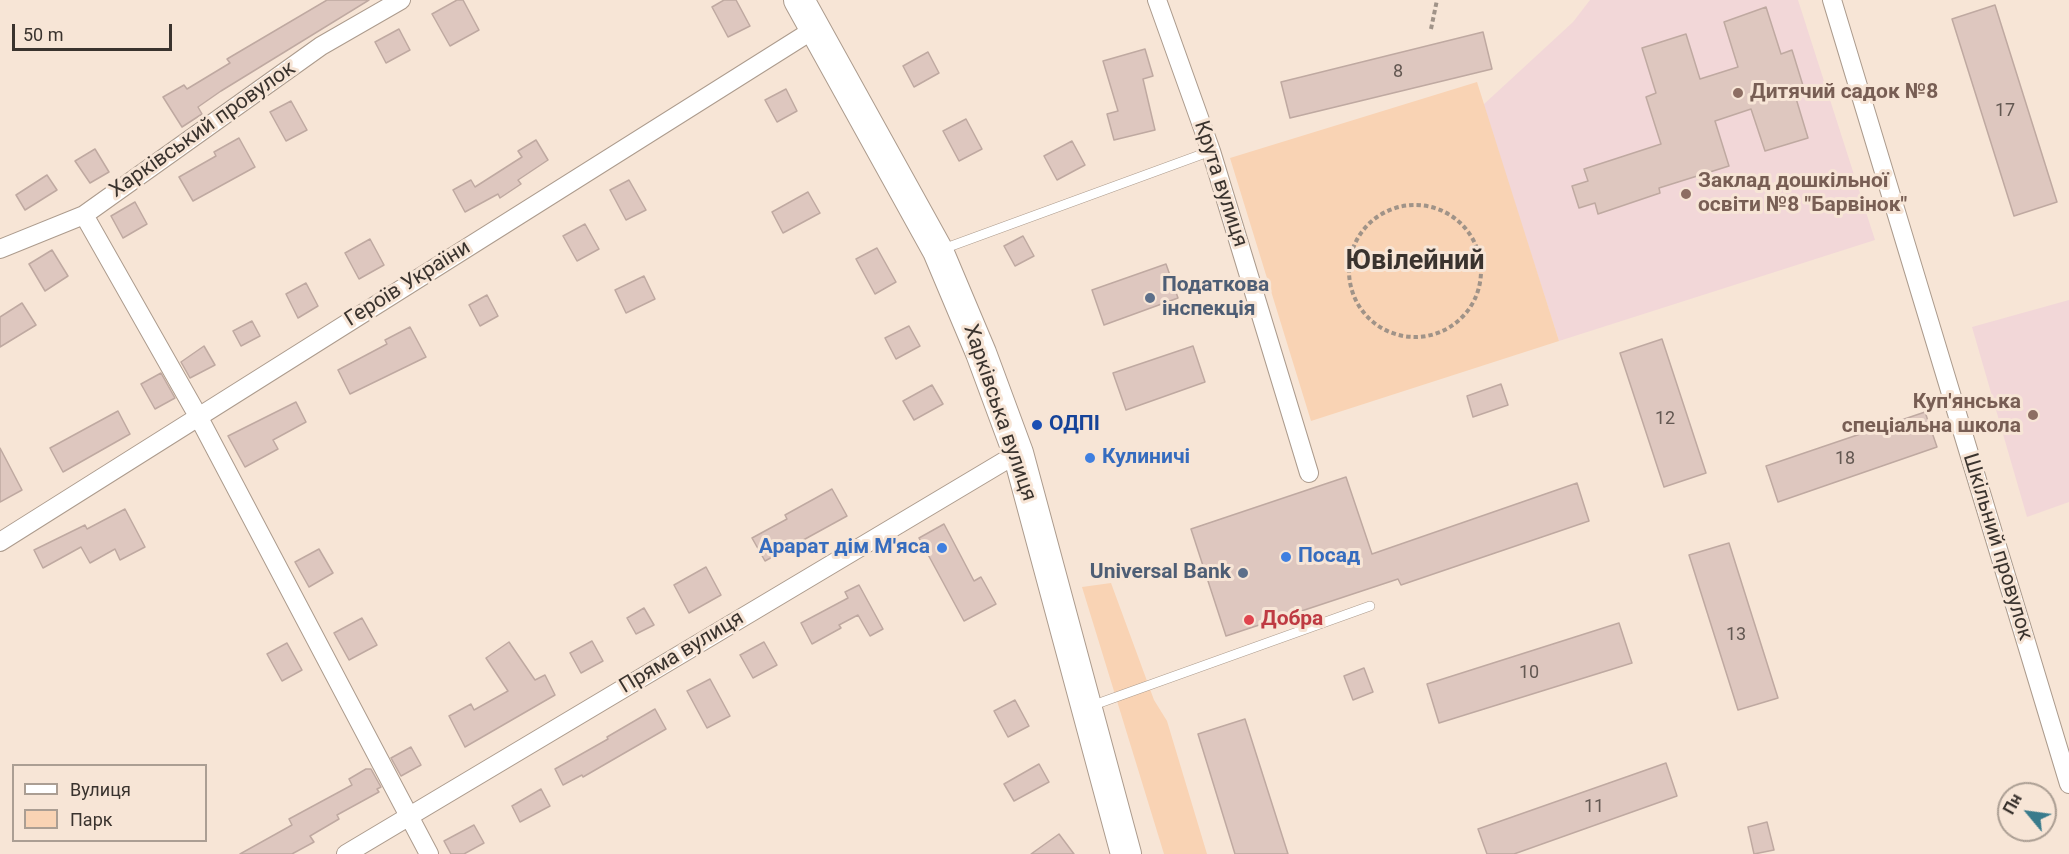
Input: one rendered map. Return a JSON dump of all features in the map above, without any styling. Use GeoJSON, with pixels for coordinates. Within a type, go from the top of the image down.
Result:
{"type":"FeatureCollection","features":[{"type":"Feature","properties":{"kind":"main road","name":"Харківська вулиця"},"geometry":{"type":"LineString","coordinates":[[799,0],[938,251],[981,353],[1018,453],[1126,854]]}},
{"type":"Feature","properties":{"kind":"street","name":"Харківський провулок"},"geometry":{"type":"LineString","coordinates":[[0,249],[84,215],[321,46],[401,0]]}},
{"type":"Feature","properties":{"kind":"street","name":"Крута вулиця"},"geometry":{"type":"LineString","coordinates":[[1157,0],[1210,151],[1309,473]]}},
{"type":"Feature","properties":{"kind":"street","name":"Шкільний провулок"},"geometry":{"type":"LineString","coordinates":[[1832,0],[2069,784]]}},
{"type":"Feature","properties":{"kind":"street","name":"Героїв України"},"geometry":{"type":"LineString","coordinates":[[0,542],[816,28]]}},
{"type":"Feature","properties":{"kind":"street"},"geometry":{"type":"LineString","coordinates":[[84,215],[198,416],[429,854]]}},
{"type":"Feature","properties":{"kind":"street","name":"Пряма вулиця"},"geometry":{"type":"LineString","coordinates":[[346,854],[1018,453]]}},
{"type":"Feature","properties":{"kind":"lane"},"geometry":{"type":"LineString","coordinates":[[938,251],[1210,151]]}},
{"type":"Feature","properties":{"kind":"lane"},"geometry":{"type":"LineString","coordinates":[[1085,708],[1370,606]]}},
{"type":"Feature","properties":{"kind":"path"},"geometry":{"type":"LineString","coordinates":[[1431,29],[1437,0]]}},
{"type":"Feature","properties":{"kind":"path"},"geometry":{"type":"LineString","coordinates":[[1423,205],[1445,212],[1463,225],[1476,244],[1481,266],[1479,288],[1470,309],[1455,325],[1436,335],[1414,338],[1393,335],[1376,326],[1359,309],[1351,290],[1348,268],[1353,246],[1363,228],[1380,214],[1401,206],[1423,205]]}},
{"type":"Feature","properties":{"kind":"shaded area","name":"Заклад дошкільної освіти №8 \"Барвінок\""},"geometry":{"type":"Polygon","coordinates":[[[1590,0],[1798,0],[1875,240],[1559,341],[1483,105],[1573,22],[1590,0]]]}},
{"type":"Feature","properties":{"kind":"shaded area","name":"Куп'янська спеціальна школа"},"geometry":{"type":"Polygon","coordinates":[[[2069,300],[2069,502],[2027,517],[1972,327],[2069,300]]]}},
{"type":"Feature","properties":{"kind":"green space"},"geometry":{"type":"Polygon","coordinates":[[[1477,82],[1559,341],[1311,421],[1230,158],[1477,82]]]}},
{"type":"Feature","properties":{"kind":"green space"},"geometry":{"type":"Polygon","coordinates":[[[1111,583],[1154,700],[1167,721],[1207,854],[1164,854],[1082,587],[1111,583]]]}},
{"type":"Feature","properties":{"kind":"building"},"geometry":{"type":"Polygon","coordinates":[[[327,0],[369,0],[221,91],[198,107],[202,114],[182,127],[163,97],[184,85],[187,89],[230,63],[227,59],[327,0]]]}},
{"type":"Feature","properties":{"kind":"building"},"geometry":{"type":"Polygon","coordinates":[[[457,0],[463,0],[479,30],[450,46],[432,14],[457,0]]]}},
{"type":"Feature","properties":{"kind":"building"},"geometry":{"type":"Polygon","coordinates":[[[724,0],[736,0],[750,26],[728,37],[712,7],[724,0]]]}},
{"type":"Feature","properties":{"kind":"building"},"geometry":{"type":"Polygon","coordinates":[[[1995,5],[2057,202],[2014,216],[1952,19],[1995,5]]]}},
{"type":"Feature","properties":{"kind":"building"},"geometry":{"type":"Polygon","coordinates":[[[1766,7],[1781,54],[1792,50],[1805,92],[1795,95],[1808,138],[1765,151],[1751,109],[1715,121],[1729,166],[1659,188],[1660,193],[1598,214],[1595,203],[1579,208],[1572,186],[1588,181],[1584,169],[1661,144],[1646,97],[1656,93],[1642,48],[1686,34],[1700,79],[1738,67],[1724,22],[1766,7]]]}},
{"type":"Feature","properties":{"kind":"building"},"geometry":{"type":"Polygon","coordinates":[[[399,29],[410,50],[386,63],[375,42],[399,29]]]}},
{"type":"Feature","properties":{"kind":"building"},"geometry":{"type":"Polygon","coordinates":[[[1483,32],[1492,69],[1290,118],[1281,82],[1483,32]]]}},
{"type":"Feature","properties":{"kind":"building"},"geometry":{"type":"Polygon","coordinates":[[[1145,49],[1153,76],[1143,79],[1155,130],[1114,140],[1107,114],[1118,111],[1103,61],[1145,49]]]}},
{"type":"Feature","properties":{"kind":"building"},"geometry":{"type":"Polygon","coordinates":[[[928,52],[939,73],[914,87],[903,66],[928,52]]]}},
{"type":"Feature","properties":{"kind":"building"},"geometry":{"type":"Polygon","coordinates":[[[786,89],[797,111],[777,122],[765,100],[786,89]]]}},
{"type":"Feature","properties":{"kind":"building"},"geometry":{"type":"Polygon","coordinates":[[[291,101],[307,130],[286,141],[270,112],[291,101]]]}},
{"type":"Feature","properties":{"kind":"building"},"geometry":{"type":"Polygon","coordinates":[[[966,119],[982,149],[959,161],[943,131],[966,119]]]}},
{"type":"Feature","properties":{"kind":"building"},"geometry":{"type":"Polygon","coordinates":[[[239,138],[255,167],[193,201],[179,177],[216,156],[214,152],[239,138]]]}},
{"type":"Feature","properties":{"kind":"building"},"geometry":{"type":"Polygon","coordinates":[[[536,140],[548,160],[518,180],[521,184],[500,198],[498,194],[465,212],[453,190],[471,180],[475,187],[522,157],[518,151],[536,140]]]}},
{"type":"Feature","properties":{"kind":"building"},"geometry":{"type":"Polygon","coordinates":[[[1072,141],[1085,165],[1057,180],[1044,156],[1072,141]]]}},
{"type":"Feature","properties":{"kind":"building"},"geometry":{"type":"Polygon","coordinates":[[[95,149],[109,172],[90,183],[75,161],[95,149]]]}},
{"type":"Feature","properties":{"kind":"building"},"geometry":{"type":"Polygon","coordinates":[[[47,175],[57,190],[25,210],[16,195],[47,175]]]}},
{"type":"Feature","properties":{"kind":"building"},"geometry":{"type":"Polygon","coordinates":[[[629,180],[646,210],[626,220],[610,190],[629,180]]]}},
{"type":"Feature","properties":{"kind":"building"},"geometry":{"type":"Polygon","coordinates":[[[808,192],[820,213],[783,233],[772,212],[808,192]]]}},
{"type":"Feature","properties":{"kind":"building"},"geometry":{"type":"Polygon","coordinates":[[[135,202],[147,224],[123,238],[111,216],[135,202]]]}},
{"type":"Feature","properties":{"kind":"building"},"geometry":{"type":"Polygon","coordinates":[[[585,224],[599,249],[577,261],[563,236],[585,224]]]}},
{"type":"Feature","properties":{"kind":"building"},"geometry":{"type":"Polygon","coordinates":[[[1023,236],[1034,256],[1015,266],[1004,246],[1023,236]]]}},
{"type":"Feature","properties":{"kind":"building"},"geometry":{"type":"Polygon","coordinates":[[[370,239],[384,265],[359,279],[345,253],[370,239]]]}},
{"type":"Feature","properties":{"kind":"building"},"geometry":{"type":"Polygon","coordinates":[[[877,248],[896,282],[875,294],[856,259],[877,248]]]}},
{"type":"Feature","properties":{"kind":"building"},"geometry":{"type":"Polygon","coordinates":[[[52,250],[68,276],[45,291],[29,264],[52,250]]]}},
{"type":"Feature","properties":{"kind":"building"},"geometry":{"type":"Polygon","coordinates":[[[1166,264],[1178,298],[1104,325],[1092,290],[1166,264]]]}},
{"type":"Feature","properties":{"kind":"building"},"geometry":{"type":"Polygon","coordinates":[[[644,276],[655,299],[626,313],[615,290],[644,276]]]}},
{"type":"Feature","properties":{"kind":"building"},"geometry":{"type":"Polygon","coordinates":[[[306,283],[318,306],[298,318],[286,294],[306,283]]]}},
{"type":"Feature","properties":{"kind":"building"},"geometry":{"type":"Polygon","coordinates":[[[487,295],[498,316],[480,326],[469,305],[487,295]]]}},
{"type":"Feature","properties":{"kind":"building"},"geometry":{"type":"Polygon","coordinates":[[[22,303],[36,325],[0,347],[0,317],[22,303]]]}},
{"type":"Feature","properties":{"kind":"building"},"geometry":{"type":"Polygon","coordinates":[[[252,321],[260,336],[241,346],[233,331],[252,321]]]}},
{"type":"Feature","properties":{"kind":"building"},"geometry":{"type":"Polygon","coordinates":[[[909,326],[920,346],[896,359],[885,338],[909,326]]]}},
{"type":"Feature","properties":{"kind":"building"},"geometry":{"type":"Polygon","coordinates":[[[410,327],[426,357],[350,394],[338,370],[387,344],[385,340],[410,327]]]}},
{"type":"Feature","properties":{"kind":"building"},"geometry":{"type":"Polygon","coordinates":[[[1662,339],[1706,473],[1664,487],[1620,353],[1662,339]]]}},
{"type":"Feature","properties":{"kind":"building"},"geometry":{"type":"Polygon","coordinates":[[[204,346],[215,365],[190,378],[181,362],[204,346]]]}},
{"type":"Feature","properties":{"kind":"building"},"geometry":{"type":"Polygon","coordinates":[[[1193,346],[1205,382],[1126,410],[1113,373],[1193,346]]]}},
{"type":"Feature","properties":{"kind":"building"},"geometry":{"type":"Polygon","coordinates":[[[161,373],[175,398],[155,409],[141,384],[161,373]]]}},
{"type":"Feature","properties":{"kind":"building"},"geometry":{"type":"Polygon","coordinates":[[[1501,384],[1508,405],[1473,417],[1467,396],[1501,384]]]}},
{"type":"Feature","properties":{"kind":"building"},"geometry":{"type":"Polygon","coordinates":[[[932,385],[943,404],[914,420],[903,401],[932,385]]]}},
{"type":"Feature","properties":{"kind":"building"},"geometry":{"type":"Polygon","coordinates":[[[296,402],[306,422],[273,440],[278,449],[245,467],[228,436],[296,402]]]}},
{"type":"Feature","properties":{"kind":"building"},"geometry":{"type":"Polygon","coordinates":[[[118,411],[130,434],[63,472],[50,448],[118,411]]]}},
{"type":"Feature","properties":{"kind":"building"},"geometry":{"type":"Polygon","coordinates":[[[1925,412],[1937,447],[1778,502],[1766,466],[1925,412]]]}},
{"type":"Feature","properties":{"kind":"building"},"geometry":{"type":"Polygon","coordinates":[[[0,448],[22,490],[0,502],[0,448]]]}},
{"type":"Feature","properties":{"kind":"building"},"geometry":{"type":"Polygon","coordinates":[[[1346,477],[1372,554],[1577,483],[1589,521],[1401,585],[1398,579],[1226,636],[1191,529],[1346,477]]]}},
{"type":"Feature","properties":{"kind":"building"},"geometry":{"type":"Polygon","coordinates":[[[832,489],[847,516],[765,561],[752,538],[787,519],[785,515],[832,489]]]}},
{"type":"Feature","properties":{"kind":"building"},"geometry":{"type":"Polygon","coordinates":[[[125,509],[145,547],[120,560],[115,549],[90,563],[81,547],[43,568],[34,550],[85,525],[87,529],[125,509]]]}},
{"type":"Feature","properties":{"kind":"building"},"geometry":{"type":"Polygon","coordinates":[[[944,524],[974,581],[981,577],[996,604],[964,621],[919,538],[944,524]]]}},
{"type":"Feature","properties":{"kind":"building"},"geometry":{"type":"Polygon","coordinates":[[[1729,543],[1778,698],[1738,710],[1689,555],[1729,543]]]}},
{"type":"Feature","properties":{"kind":"building"},"geometry":{"type":"Polygon","coordinates":[[[319,549],[333,573],[309,587],[295,562],[319,549]]]}},
{"type":"Feature","properties":{"kind":"building"},"geometry":{"type":"Polygon","coordinates":[[[706,567],[721,595],[689,613],[674,585],[706,567]]]}},
{"type":"Feature","properties":{"kind":"building"},"geometry":{"type":"Polygon","coordinates":[[[859,585],[883,629],[870,636],[858,615],[839,625],[841,628],[812,644],[801,623],[848,598],[845,592],[859,585]]]}},
{"type":"Feature","properties":{"kind":"building"},"geometry":{"type":"Polygon","coordinates":[[[644,608],[654,625],[636,634],[627,618],[644,608]]]}},
{"type":"Feature","properties":{"kind":"building"},"geometry":{"type":"Polygon","coordinates":[[[362,618],[377,645],[349,660],[334,633],[362,618]]]}},
{"type":"Feature","properties":{"kind":"building"},"geometry":{"type":"Polygon","coordinates":[[[1619,623],[1632,663],[1439,723],[1427,684],[1619,623]]]}},
{"type":"Feature","properties":{"kind":"building"},"geometry":{"type":"Polygon","coordinates":[[[592,641],[603,661],[581,673],[570,653],[592,641]]]}},
{"type":"Feature","properties":{"kind":"building"},"geometry":{"type":"Polygon","coordinates":[[[509,642],[535,680],[545,675],[555,695],[465,747],[449,716],[471,704],[474,710],[508,691],[486,658],[509,642]]]}},
{"type":"Feature","properties":{"kind":"building"},"geometry":{"type":"Polygon","coordinates":[[[764,642],[777,665],[753,678],[740,655],[764,642]]]}},
{"type":"Feature","properties":{"kind":"building"},"geometry":{"type":"Polygon","coordinates":[[[287,643],[302,670],[282,681],[267,654],[287,643]]]}},
{"type":"Feature","properties":{"kind":"building"},"geometry":{"type":"Polygon","coordinates":[[[1364,668],[1373,692],[1353,700],[1344,676],[1364,668]]]}},
{"type":"Feature","properties":{"kind":"building"},"geometry":{"type":"Polygon","coordinates":[[[710,679],[730,716],[707,728],[687,691],[710,679]]]}},
{"type":"Feature","properties":{"kind":"building"},"geometry":{"type":"Polygon","coordinates":[[[1015,700],[1029,726],[1008,737],[994,711],[1015,700]]]}},
{"type":"Feature","properties":{"kind":"building"},"geometry":{"type":"Polygon","coordinates":[[[655,709],[666,729],[583,777],[582,775],[563,785],[555,769],[655,709]]]}},
{"type":"Feature","properties":{"kind":"building"},"geometry":{"type":"Polygon","coordinates":[[[1245,719],[1288,854],[1235,854],[1198,734],[1245,719]]]}},
{"type":"Feature","properties":{"kind":"building"},"geometry":{"type":"Polygon","coordinates":[[[411,747],[421,765],[401,776],[391,758],[411,747]]]}},
{"type":"Feature","properties":{"kind":"building"},"geometry":{"type":"Polygon","coordinates":[[[1666,763],[1677,796],[1514,854],[1487,854],[1478,829],[1666,763]]]}},
{"type":"Feature","properties":{"kind":"building"},"geometry":{"type":"Polygon","coordinates":[[[1039,764],[1049,782],[1014,801],[1004,784],[1039,764]]]}},
{"type":"Feature","properties":{"kind":"building"},"geometry":{"type":"Polygon","coordinates":[[[366,769],[371,769],[381,787],[377,789],[379,792],[337,815],[339,819],[310,836],[314,842],[292,854],[240,854],[292,825],[289,819],[352,785],[349,779],[366,769]]]}},
{"type":"Feature","properties":{"kind":"building"},"geometry":{"type":"Polygon","coordinates":[[[541,789],[550,806],[520,822],[512,806],[541,789]]]}},
{"type":"Feature","properties":{"kind":"building"},"geometry":{"type":"Polygon","coordinates":[[[1767,822],[1774,850],[1754,854],[1748,827],[1767,822]]]}},
{"type":"Feature","properties":{"kind":"building"},"geometry":{"type":"Polygon","coordinates":[[[474,825],[484,843],[464,854],[451,854],[444,841],[474,825]]]}},
{"type":"Feature","properties":{"kind":"building"},"geometry":{"type":"Polygon","coordinates":[[[1059,834],[1074,854],[1031,854],[1059,834]]]}},
{"type":"Feature","properties":{"kind":"place","name":"Дитячий садок №8"},"geometry":{"type":"Point","coordinates":[1738,93]}},
{"type":"Feature","properties":{"kind":"place","name":"Заклад дошкільної освіти №8 \"Барвінок\""},"geometry":{"type":"Point","coordinates":[1686,194]}},
{"type":"Feature","properties":{"kind":"place","name":"Податкова інспекція"},"geometry":{"type":"Point","coordinates":[1150,298]}},
{"type":"Feature","properties":{"kind":"place","name":"Куп'янська спеціальна школа"},"geometry":{"type":"Point","coordinates":[2033,415]}},
{"type":"Feature","properties":{"kind":"place","name":"ОДПІ"},"geometry":{"type":"Point","coordinates":[1037,425]}},
{"type":"Feature","properties":{"kind":"place","name":"Кулиничі"},"geometry":{"type":"Point","coordinates":[1090,458]}},
{"type":"Feature","properties":{"kind":"place","name":"Арарат дім М'яса"},"geometry":{"type":"Point","coordinates":[942,548]}},
{"type":"Feature","properties":{"kind":"place","name":"Посад"},"geometry":{"type":"Point","coordinates":[1286,557]}},
{"type":"Feature","properties":{"kind":"place","name":"Universal Bank"},"geometry":{"type":"Point","coordinates":[1243,573]}},
{"type":"Feature","properties":{"kind":"place","name":"Добра"},"geometry":{"type":"Point","coordinates":[1249,620]}},
{"type":"Feature","properties":{"kind":"district","name":"Ювілейний"},"geometry":{"type":"Point","coordinates":[1415,262]}}]}
